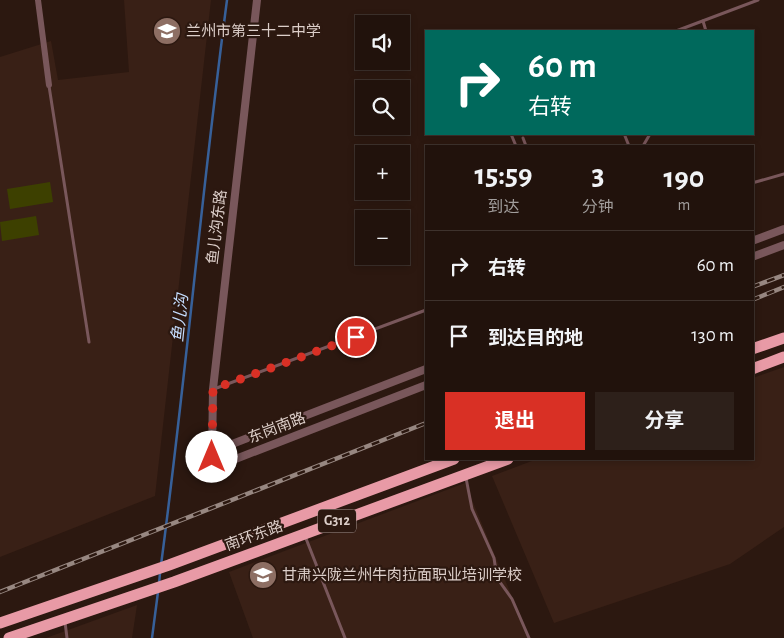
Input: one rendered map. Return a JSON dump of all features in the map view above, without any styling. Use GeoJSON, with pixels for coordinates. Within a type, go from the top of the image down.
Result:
{"type":"FeatureCollection","features":[{"type":"Feature","properties":{"kind":"highway"},"geometry":{"type":"LineString","coordinates":[[754,348],[784,338]]}},
{"type":"Feature","properties":{"kind":"highway"},"geometry":{"type":"LineString","coordinates":[[754,368],[784,357]]}},
{"type":"Feature","properties":{"kind":"highway","name":"南环东路"},"geometry":{"type":"LineString","coordinates":[[0,623],[169,565],[451,460]]}},
{"type":"Feature","properties":{"kind":"highway","name":"南环东路"},"geometry":{"type":"LineString","coordinates":[[9,638],[148,591],[505,460]]}},
{"type":"Feature","properties":{"kind":"street"},"geometry":{"type":"LineString","coordinates":[[38,0],[49,85]]}},
{"type":"Feature","properties":{"kind":"street","name":"鱼儿沟东路"},"geometry":{"type":"LineString","coordinates":[[212,457],[213,389],[258,0]]}},
{"type":"Feature","properties":{"kind":"street"},"geometry":{"type":"LineString","coordinates":[[754,240],[784,229]]}},
{"type":"Feature","properties":{"kind":"street"},"geometry":{"type":"LineString","coordinates":[[754,256],[784,245]]}},
{"type":"Feature","properties":{"kind":"street","name":"东岗南路"},"geometry":{"type":"LineString","coordinates":[[212,457],[227,446],[425,369]]}},
{"type":"Feature","properties":{"kind":"street","name":"东岗南路"},"geometry":{"type":"LineString","coordinates":[[212,457],[233,460],[425,384]]}},
{"type":"Feature","properties":{"kind":"lane"},"geometry":{"type":"LineString","coordinates":[[679,30],[758,0]]}},
{"type":"Feature","properties":{"kind":"lane"},"geometry":{"type":"LineString","coordinates":[[703,21],[706,30]]}},
{"type":"Feature","properties":{"kind":"lane"},"geometry":{"type":"LineString","coordinates":[[49,85],[89,342]]}},
{"type":"Feature","properties":{"kind":"lane"},"geometry":{"type":"LineString","coordinates":[[625,136],[629,145]]}},
{"type":"Feature","properties":{"kind":"lane"},"geometry":{"type":"LineString","coordinates":[[523,138],[526,145]]}},
{"type":"Feature","properties":{"kind":"lane"},"geometry":{"type":"LineString","coordinates":[[754,182],[784,174]]}},
{"type":"Feature","properties":{"kind":"lane"},"geometry":{"type":"LineString","coordinates":[[213,389],[425,310]]}},
{"type":"Feature","properties":{"kind":"lane"},"geometry":{"type":"LineString","coordinates":[[466,474],[472,509],[494,558],[497,578],[512,599],[529,638]]}},
{"type":"Feature","properties":{"kind":"lane"},"geometry":{"type":"LineString","coordinates":[[304,534],[345,638]]}},
{"type":"Feature","properties":{"kind":"lane"},"geometry":{"type":"LineString","coordinates":[[65,619],[67,638]]}},
{"type":"Feature","properties":{"kind":"shaded area"},"geometry":{"type":"Polygon","coordinates":[[[124,0],[211,0],[155,496],[0,557],[0,57],[51,41],[58,80],[129,72],[124,0]]]}},
{"type":"Feature","properties":{"kind":"shaded area"},"geometry":{"type":"Polygon","coordinates":[[[50,182],[53,202],[10,209],[7,189],[50,182]]]}},
{"type":"Feature","properties":{"kind":"shaded area"},"geometry":{"type":"Polygon","coordinates":[[[36,216],[39,235],[2,241],[0,222],[36,216]]]}},
{"type":"Feature","properties":{"kind":"shaded area"},"geometry":{"type":"Polygon","coordinates":[[[784,367],[784,527],[730,564],[554,623],[492,476],[534,460],[754,460],[754,378],[784,367]]]}},
{"type":"Feature","properties":{"kind":"shaded area"},"geometry":{"type":"Polygon","coordinates":[[[465,483],[529,638],[253,638],[229,572],[465,483]]]}},
{"type":"Feature","properties":{"kind":"shaded area"},"geometry":{"type":"Polygon","coordinates":[[[137,605],[132,638],[46,638],[137,605]]]}},
{"type":"Feature","properties":{"kind":"waterway","name":"鱼儿沟"},"geometry":{"type":"LineString","coordinates":[[161,565],[227,0]]}},
{"type":"Feature","properties":{"kind":"waterway","name":"鱼儿沟"},"geometry":{"type":"LineString","coordinates":[[159,584],[160,573]]}},
{"type":"Feature","properties":{"kind":"waterway","name":"鱼儿沟"},"geometry":{"type":"LineString","coordinates":[[152,638],[158,592]]}},
{"type":"Feature","properties":{"kind":"railway"},"geometry":{"type":"LineString","coordinates":[[754,286],[784,275]]}},
{"type":"Feature","properties":{"kind":"railway"},"geometry":{"type":"LineString","coordinates":[[754,299],[784,287]]}},
{"type":"Feature","properties":{"kind":"railway"},"geometry":{"type":"LineString","coordinates":[[0,592],[425,423]]}},
{"type":"Feature","properties":{"kind":"place","name":"兰州市第三十二中学"},"geometry":{"type":"Point","coordinates":[167,31]}},
{"type":"Feature","properties":{"kind":"place","name":"甘肃兴陇兰州牛肉拉面职业培训学校"},"geometry":{"type":"Point","coordinates":[263,575]}},
{"type":"Feature","properties":{"kind":"route"},"geometry":{"type":"LineString","coordinates":[[212,457],[213,389],[356,337]]}}]}
